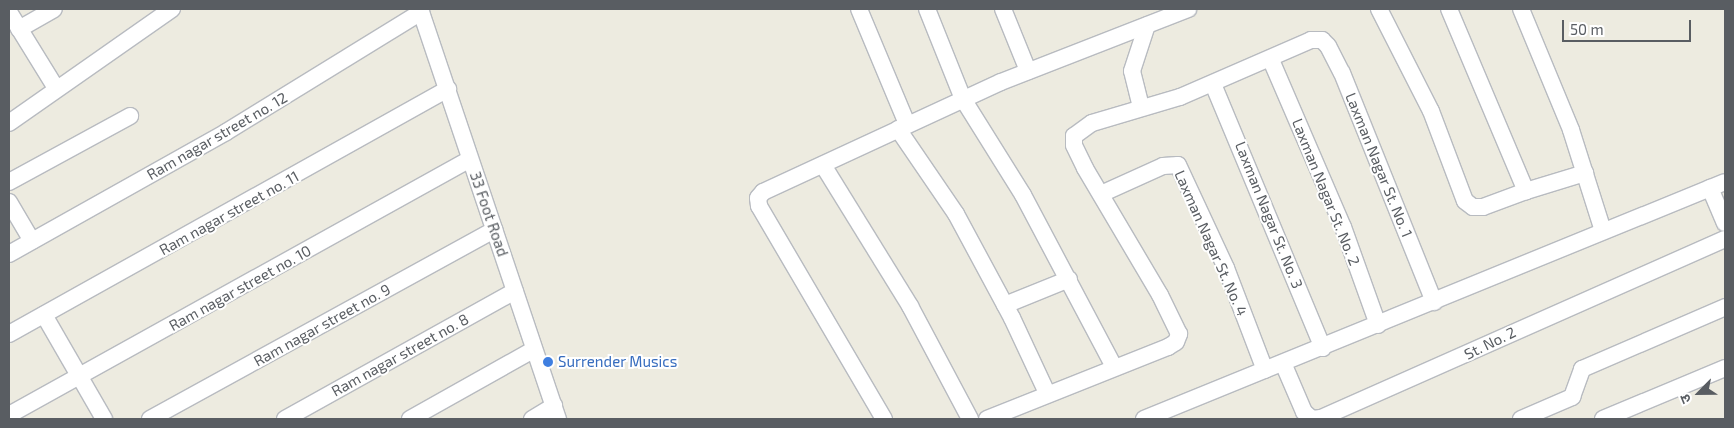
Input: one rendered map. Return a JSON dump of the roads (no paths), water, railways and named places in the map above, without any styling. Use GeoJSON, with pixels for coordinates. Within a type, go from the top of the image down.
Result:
{"type":"FeatureCollection","features":[{"type":"Feature","properties":{"kind":"street"},"geometry":{"type":"LineString","coordinates":[[19,29],[54,9]]}},
{"type":"Feature","properties":{"kind":"street"},"geometry":{"type":"LineString","coordinates":[[9,123],[56,88],[172,9]]}},
{"type":"Feature","properties":{"kind":"street"},"geometry":{"type":"LineString","coordinates":[[859,9],[903,126],[956,214],[1005,305],[1047,393]]}},
{"type":"Feature","properties":{"kind":"street"},"geometry":{"type":"LineString","coordinates":[[927,9],[963,99],[1023,195],[1114,367]]}},
{"type":"Feature","properties":{"kind":"street"},"geometry":{"type":"LineString","coordinates":[[1003,9],[1028,71]]}},
{"type":"Feature","properties":{"kind":"street"},"geometry":{"type":"LineString","coordinates":[[884,419],[759,206],[758,198],[763,192],[963,99],[1028,71],[1188,9]]}},
{"type":"Feature","properties":{"kind":"street"},"geometry":{"type":"LineString","coordinates":[[1379,9],[1431,111],[1465,201],[1473,207],[1483,206],[1585,173]]}},
{"type":"Feature","properties":{"kind":"street"},"geometry":{"type":"LineString","coordinates":[[1449,9],[1526,191]]}},
{"type":"Feature","properties":{"kind":"street"},"geometry":{"type":"LineString","coordinates":[[1521,9],[1585,173],[1603,231]]}},
{"type":"Feature","properties":{"kind":"street","name":"33 Foot Road"},"geometry":{"type":"LineString","coordinates":[[420,11],[448,89],[533,350],[556,413]]}},
{"type":"Feature","properties":{"kind":"street","name":"Ram nagar street no. 12"},"geometry":{"type":"LineString","coordinates":[[9,254],[226,132],[420,11]]}},
{"type":"Feature","properties":{"kind":"street"},"geometry":{"type":"LineString","coordinates":[[9,12],[56,88]]}},
{"type":"Feature","properties":{"kind":"street"},"geometry":{"type":"LineString","coordinates":[[1141,107],[1132,71],[1147,24]]}},
{"type":"Feature","properties":{"kind":"street","name":"Laxman Nagar St. No. 1"},"geometry":{"type":"LineString","coordinates":[[1270,60],[1311,40],[1322,40],[1328,46],[1342,73],[1434,302]]}},
{"type":"Feature","properties":{"kind":"street"},"geometry":{"type":"LineString","coordinates":[[987,419],[1047,393],[1168,347],[1176,342],[1179,334],[1160,295],[1100,194],[1074,145],[1074,136],[1092,123],[1213,84],[1270,60]]}},
{"type":"Feature","properties":{"kind":"street","name":"Laxman Nagar St. No. 2"},"geometry":{"type":"LineString","coordinates":[[1270,60],[1342,227],[1378,325]]}},
{"type":"Feature","properties":{"kind":"street","name":"Laxman Nagar St. No. 3"},"geometry":{"type":"LineString","coordinates":[[1213,84],[1323,348]]}},
{"type":"Feature","properties":{"kind":"street","name":"Ram nagar street no. 11"},"geometry":{"type":"LineString","coordinates":[[9,334],[448,89]]}},
{"type":"Feature","properties":{"kind":"street"},"geometry":{"type":"LineString","coordinates":[[9,182],[130,116]]}},
{"type":"Feature","properties":{"kind":"street","name":"Ram nagar street no. 10"},"geometry":{"type":"LineString","coordinates":[[9,415],[470,159]]}},
{"type":"Feature","properties":{"kind":"street"},"geometry":{"type":"LineString","coordinates":[[823,164],[910,306],[970,419]]}},
{"type":"Feature","properties":{"kind":"street","name":"Laxman Nagar St. No. 4"},"geometry":{"type":"LineString","coordinates":[[1100,194],[1163,166],[1178,165],[1226,268],[1265,370]]}},
{"type":"Feature","properties":{"kind":"street"},"geometry":{"type":"LineString","coordinates":[[1144,419],[1323,348],[1718,185],[1725,223]]}},
{"type":"Feature","properties":{"kind":"street"},"geometry":{"type":"LineString","coordinates":[[9,202],[32,241]]}},
{"type":"Feature","properties":{"kind":"street","name":"Ram nagar street no. 9"},"geometry":{"type":"LineString","coordinates":[[150,419],[494,230]]}},
{"type":"Feature","properties":{"kind":"street","name":"St. No. 2"},"geometry":{"type":"LineString","coordinates":[[1283,363],[1307,416],[1321,418],[1354,413],[1585,299],[1725,239]]}},
{"type":"Feature","properties":{"kind":"street"},"geometry":{"type":"LineString","coordinates":[[1005,305],[1069,279]]}},
{"type":"Feature","properties":{"kind":"street","name":"Ram nagar street no. 8"},"geometry":{"type":"LineString","coordinates":[[285,419],[515,291]]}},
{"type":"Feature","properties":{"kind":"street"},"geometry":{"type":"LineString","coordinates":[[1521,419],[1572,397],[1582,369],[1725,307]]}},
{"type":"Feature","properties":{"kind":"street"},"geometry":{"type":"LineString","coordinates":[[44,315],[104,419]]}},
{"type":"Feature","properties":{"kind":"street"},"geometry":{"type":"LineString","coordinates":[[410,419],[533,350]]}},
{"type":"Feature","properties":{"kind":"street"},"geometry":{"type":"LineString","coordinates":[[1603,419],[1725,368]]}},
{"type":"Feature","properties":{"kind":"street"},"geometry":{"type":"LineString","coordinates":[[532,419],[556,413]]}},
{"type":"Feature","properties":{"kind":"place","name":"Surrender Musics"},"geometry":{"type":"Point","coordinates":[548,362]}}]}
